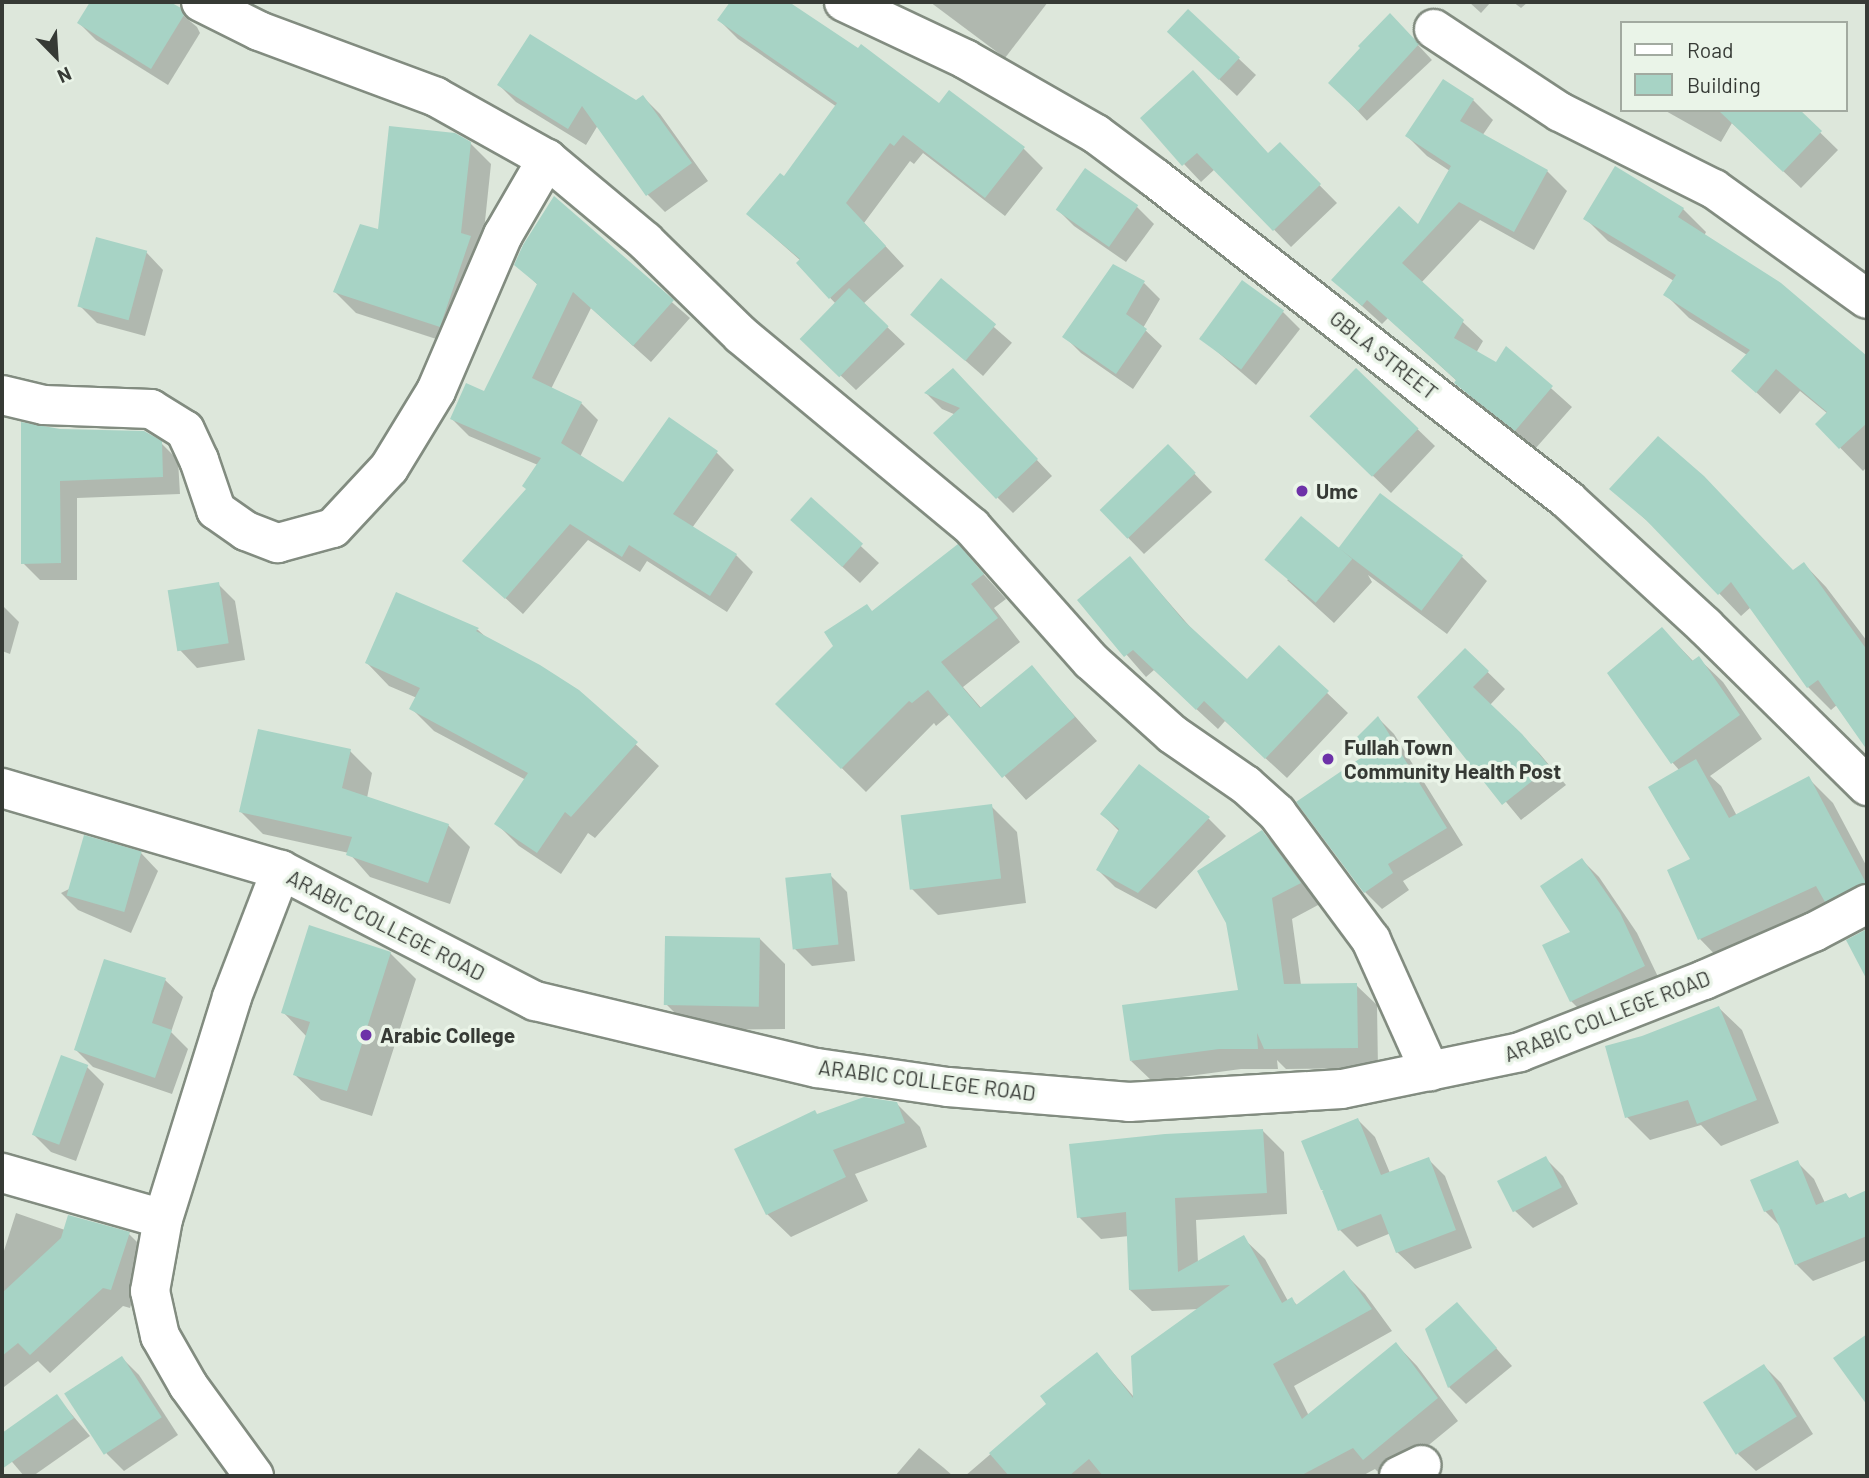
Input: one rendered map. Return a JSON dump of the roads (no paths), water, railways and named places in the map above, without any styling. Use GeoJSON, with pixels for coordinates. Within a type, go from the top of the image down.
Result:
{"type":"FeatureCollection","features":[{"type":"Feature","properties":{"kind":"street"},"geometry":{"type":"LineString","coordinates":[[201,2],[260,31],[436,97],[547,159],[645,242],[741,335],[972,527],[1091,661],[1172,734],[1246,785],[1277,813],[1371,940],[1430,1071]]}},
{"type":"Feature","properties":{"kind":"street","name":"GBLA STREET"},"geometry":{"type":"LineString","coordinates":[[844,2],[965,59],[1096,134],[1155,178],[1568,500],[1704,626],[1867,786]]}},
{"type":"Feature","properties":{"kind":"street"},"geometry":{"type":"LineString","coordinates":[[1434,29],[1560,112],[1714,189],[1867,299]]}},
{"type":"Feature","properties":{"kind":"street"},"geometry":{"type":"LineString","coordinates":[[2,395],[44,405],[151,409],[186,430],[216,510],[246,531],[278,543],[333,528],[389,468],[436,391],[503,235],[547,159]]}},
{"type":"Feature","properties":{"kind":"street","name":"ARABIC COLLEGE ROAD"},"geometry":{"type":"LineString","coordinates":[[2,788],[281,870],[535,1001],[817,1068],[948,1087],[1129,1102],[1342,1089],[1520,1052],[1716,975],[1814,932],[1867,904]]}},
{"type":"Feature","properties":{"kind":"street"},"geometry":{"type":"LineString","coordinates":[[254,1476],[188,1385],[160,1336],[150,1291],[163,1219],[232,997],[281,870]]}},
{"type":"Feature","properties":{"kind":"street"},"geometry":{"type":"LineString","coordinates":[[2,1173],[163,1219]]}},
{"type":"Feature","properties":{"kind":"place","name":"Umc"},"geometry":{"type":"Point","coordinates":[1302,491]}},
{"type":"Feature","properties":{"kind":"place","name":"Fullah Town Community Health Post"},"geometry":{"type":"Point","coordinates":[1328,759]}},
{"type":"Feature","properties":{"kind":"place","name":"Arabic College"},"geometry":{"type":"Point","coordinates":[366,1035]}}]}
